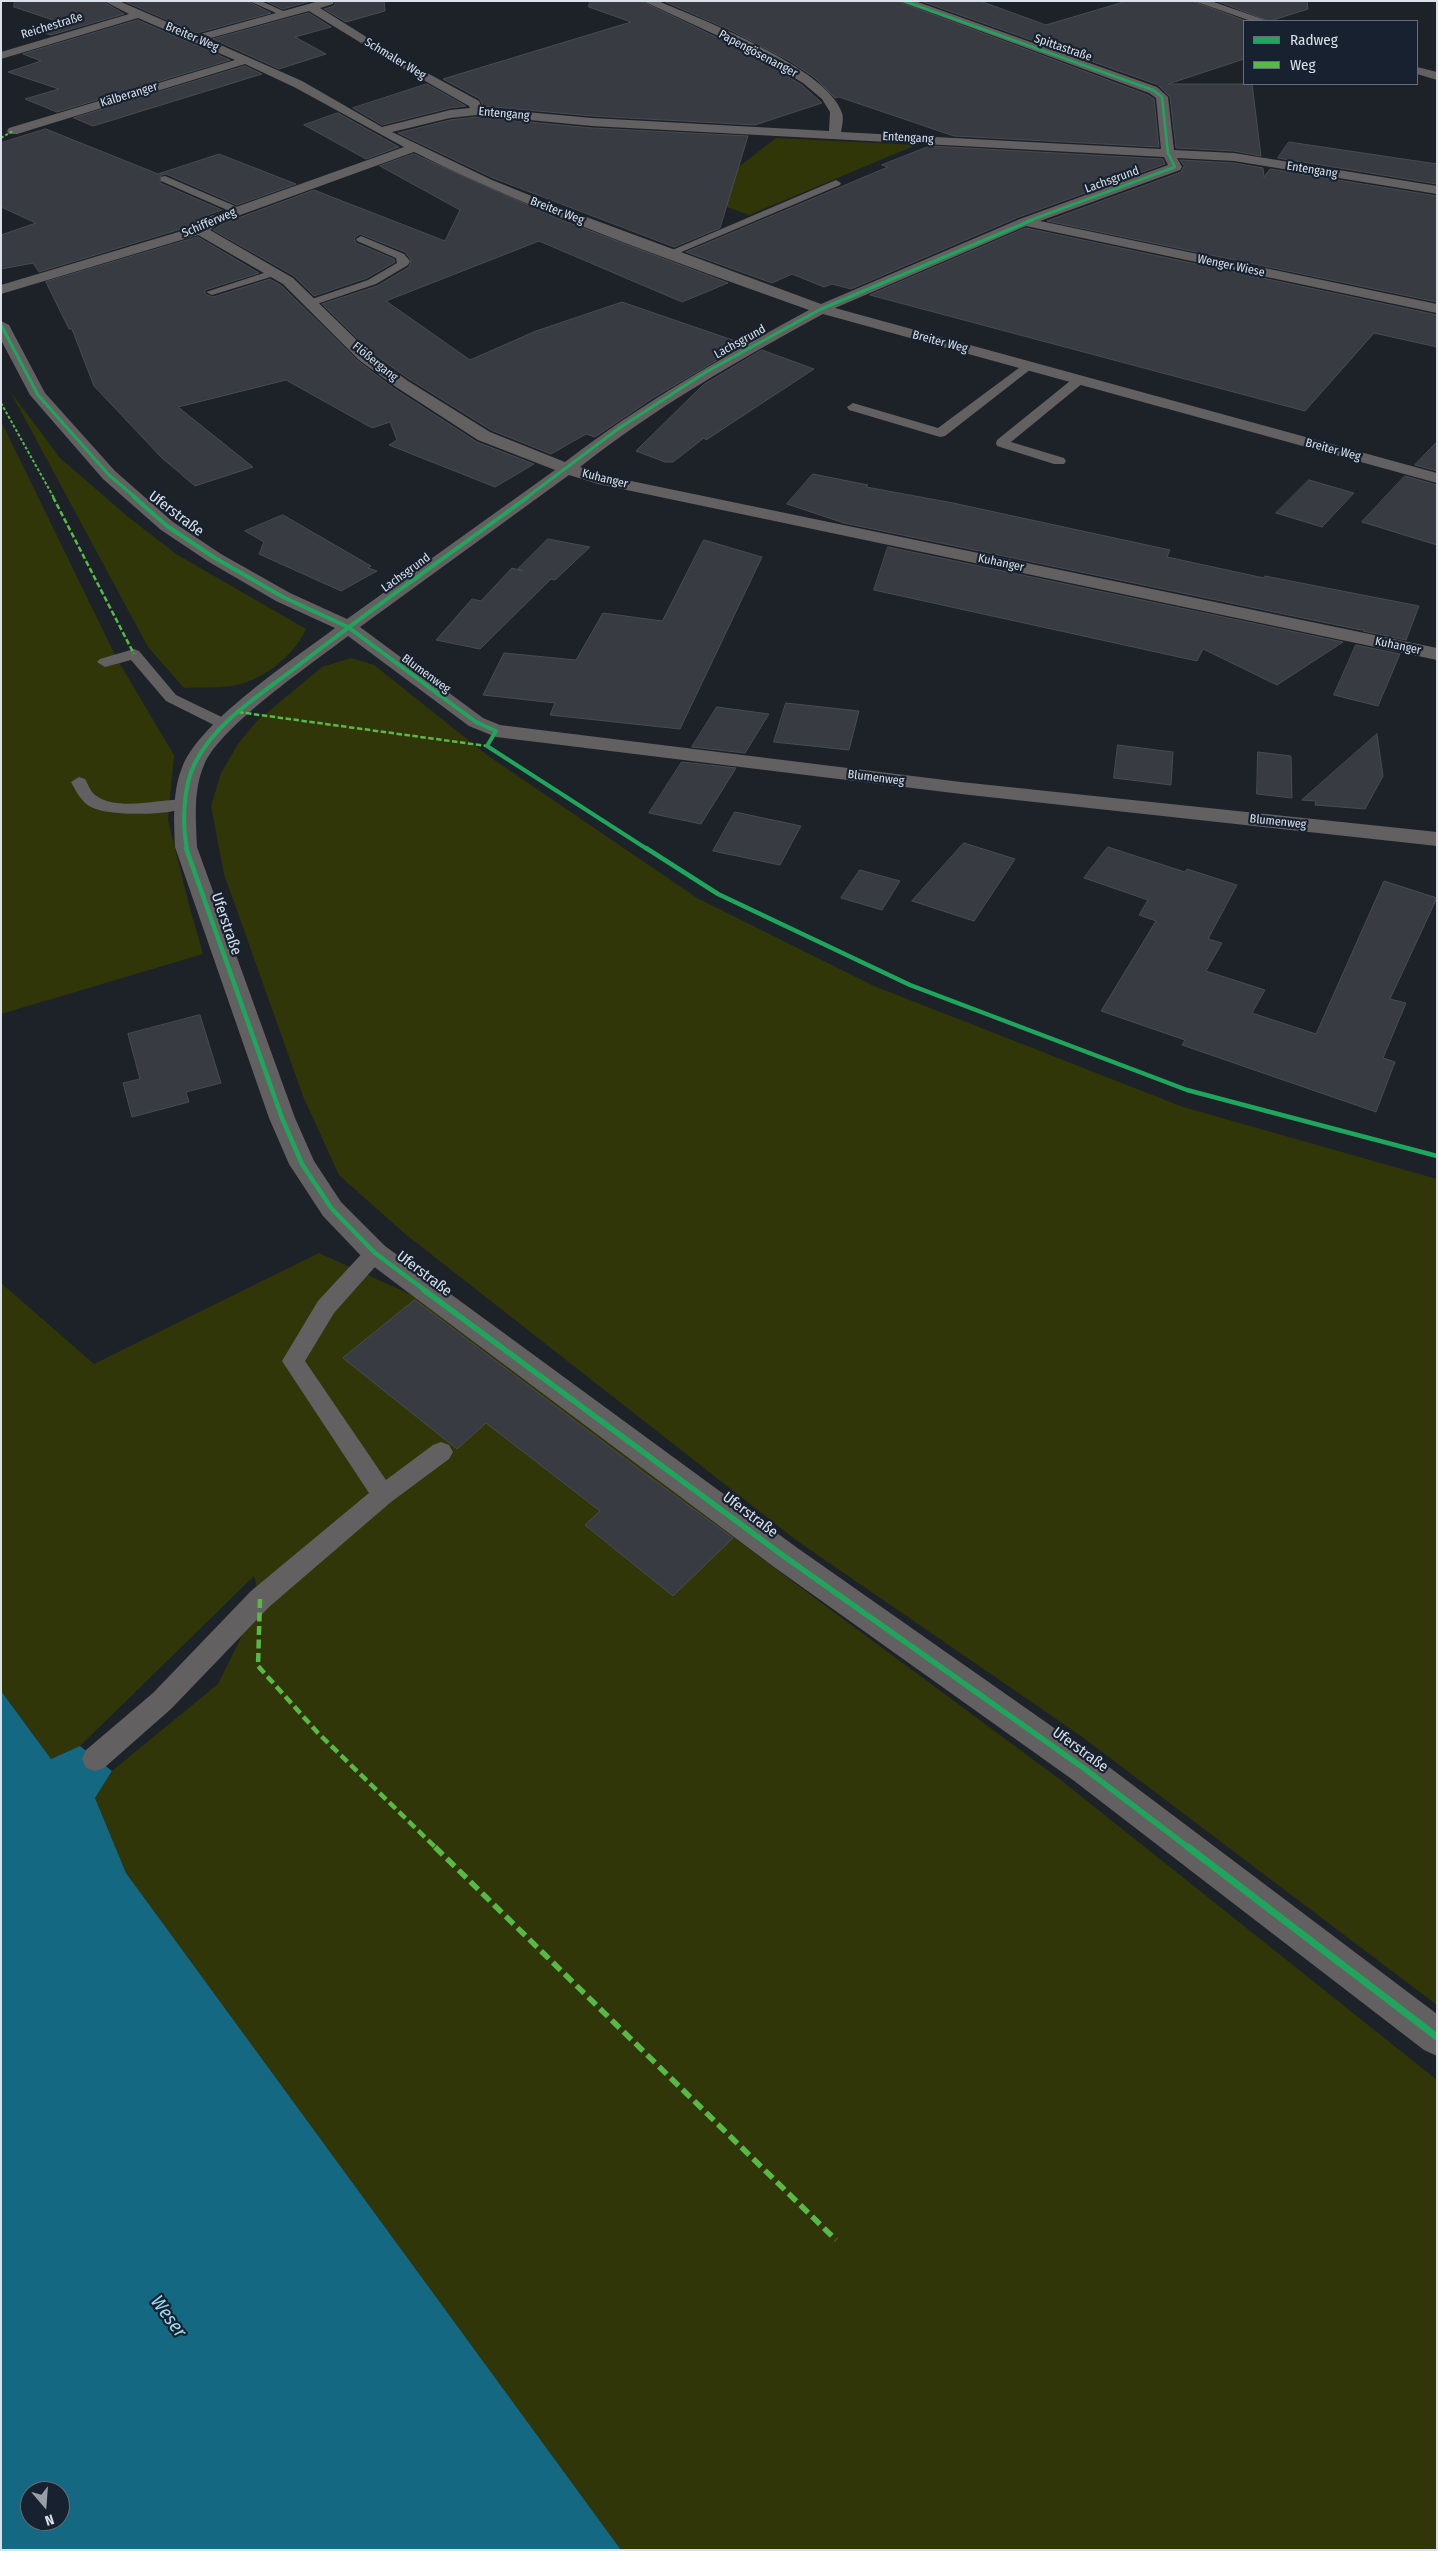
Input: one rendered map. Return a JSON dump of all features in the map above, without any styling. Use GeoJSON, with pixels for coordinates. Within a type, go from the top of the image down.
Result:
{"type":"FeatureCollection","features":[{"type":"Feature","properties":{"kind":"street","name":"Breiter Weg"},"geometry":{"type":"LineString","coordinates":[[109,1],[298,84],[380,131],[487,183],[668,254],[821,309],[1437,478]]}},
{"type":"Feature","properties":{"kind":"street"},"geometry":{"type":"LineString","coordinates":[[195,39],[332,1]]}},
{"type":"Feature","properties":{"kind":"street","name":"Papengösenanger"},"geometry":{"type":"LineString","coordinates":[[648,1],[756,50],[797,72],[829,99],[836,112],[835,135]]}},
{"type":"Feature","properties":{"kind":"street","name":"Spittastraße"},"geometry":{"type":"LineString","coordinates":[[904,1],[1152,90],[1162,97],[1168,153]]}},
{"type":"Feature","properties":{"kind":"street"},"geometry":{"type":"LineString","coordinates":[[1199,1],[1259,20]]}},
{"type":"Feature","properties":{"kind":"street","name":"Schmaler Weg"},"geometry":{"type":"LineString","coordinates":[[311,7],[401,63],[475,104],[477,111]]}},
{"type":"Feature","properties":{"kind":"street","name":"Reichestraße"},"geometry":{"type":"LineString","coordinates":[[1,56],[139,14]]}},
{"type":"Feature","properties":{"kind":"street","name":"Kälberanger"},"geometry":{"type":"LineString","coordinates":[[13,131],[246,60]]}},
{"type":"Feature","properties":{"kind":"street"},"geometry":{"type":"LineString","coordinates":[[1418,70],[1437,76]]}},
{"type":"Feature","properties":{"kind":"street","name":"Entengang"},"geometry":{"type":"LineString","coordinates":[[380,131],[450,114],[477,111],[592,122],[1234,157],[1437,190]]}},
{"type":"Feature","properties":{"kind":"street","name":"Schifferweg"},"geometry":{"type":"LineString","coordinates":[[1,290],[200,230],[216,219],[414,148]]}},
{"type":"Feature","properties":{"kind":"street","name":"Lachsgrund"},"geometry":{"type":"LineString","coordinates":[[348,628],[567,469],[618,429],[698,378],[821,309],[1025,222],[1175,167],[1168,153]]}},
{"type":"Feature","properties":{"kind":"street","name":"Wenger Wiese"},"geometry":{"type":"LineString","coordinates":[[1025,222],[1437,309]]}},
{"type":"Feature","properties":{"kind":"street","name":"Flößergang"},"geometry":{"type":"LineString","coordinates":[[200,230],[288,281],[365,357],[402,384],[484,436],[567,469]]}},
{"type":"Feature","properties":{"kind":"street","name":"Uferstraße"},"geometry":{"type":"LineString","coordinates":[[1,325],[38,395],[116,482],[167,526],[215,558],[282,597],[348,628],[238,712],[210,741],[194,764],[184,803],[186,846],[282,1118],[302,1164],[332,1209],[375,1253],[785,1557],[1085,1769],[1437,2037]]}},
{"type":"Feature","properties":{"kind":"street","name":"Kuhanger"},"geometry":{"type":"LineString","coordinates":[[567,469],[608,481],[1437,654]]}},
{"type":"Feature","properties":{"kind":"street","name":"Blumenweg"},"geometry":{"type":"LineString","coordinates":[[348,628],[476,722],[496,731],[516,735],[980,790],[1437,839]]}},
{"type":"Feature","properties":{"kind":"lane"},"geometry":{"type":"LineString","coordinates":[[253,1],[286,14]]}},
{"type":"Feature","properties":{"kind":"lane"},"geometry":{"type":"LineString","coordinates":[[165,178],[238,211]]}},
{"type":"Feature","properties":{"kind":"lane"},"geometry":{"type":"LineString","coordinates":[[668,254],[836,183]]}},
{"type":"Feature","properties":{"kind":"lane"},"geometry":{"type":"LineString","coordinates":[[310,304],[372,282],[402,265],[404,261],[400,256],[361,239]]}},
{"type":"Feature","properties":{"kind":"lane"},"geometry":{"type":"LineString","coordinates":[[212,292],[273,272]]}},
{"type":"Feature","properties":{"kind":"lane"},"geometry":{"type":"LineString","coordinates":[[853,407],[940,433],[1028,366]]}},
{"type":"Feature","properties":{"kind":"lane"},"geometry":{"type":"LineString","coordinates":[[1059,461],[1002,443],[1078,380]]}},
{"type":"Feature","properties":{"kind":"lane"},"geometry":{"type":"LineString","coordinates":[[105,662],[134,654],[172,698],[200,714],[226,725]]}},
{"type":"Feature","properties":{"kind":"lane"},"geometry":{"type":"LineString","coordinates":[[79,782],[88,798],[107,808],[135,810],[184,803]]}},
{"type":"Feature","properties":{"kind":"lane"},"geometry":{"type":"LineString","coordinates":[[375,1253],[326,1307],[293,1361],[382,1495]]}},
{"type":"Feature","properties":{"kind":"lane"},"geometry":{"type":"LineString","coordinates":[[95,1759],[162,1701],[260,1599],[382,1495],[441,1452]]}},
{"type":"Feature","properties":{"kind":"green space"},"geometry":{"type":"Polygon","coordinates":[[[776,138],[916,145],[749,215],[700,197],[776,138]]]}},
{"type":"Feature","properties":{"kind":"green space"},"geometry":{"type":"Polygon","coordinates":[[[10,391],[60,458],[127,516],[176,554],[306,629],[301,639],[285,658],[265,673],[242,684],[225,687],[184,688],[148,647],[10,391]]]}},
{"type":"Feature","properties":{"kind":"green space"},"geometry":{"type":"Polygon","coordinates":[[[1,421],[117,659],[174,755],[168,820],[203,954],[1,1014],[1,421]]]}},
{"type":"Feature","properties":{"kind":"green space"},"geometry":{"type":"Polygon","coordinates":[[[351,658],[374,665],[487,755],[697,898],[874,986],[1183,1107],[1437,1179],[1437,2005],[1081,1736],[796,1540],[404,1233],[339,1175],[303,1096],[224,874],[211,806],[221,773],[238,744],[256,722],[322,667],[351,658]]]}},
{"type":"Feature","properties":{"kind":"green space"},"geometry":{"type":"Polygon","coordinates":[[[319,1253],[425,1301],[773,1567],[1062,1781],[1437,2080],[1437,2550],[621,2550],[126,1873],[95,1798],[112,1771],[218,1684],[260,1599],[254,1576],[80,1746],[51,1759],[1,1691],[1,1283],[94,1364],[319,1253]]]}},
{"type":"Feature","properties":{"kind":"water","name":"Weser"},"geometry":{"type":"Polygon","coordinates":[[[1,1691],[51,1759],[80,1746],[112,1771],[95,1798],[126,1873],[621,2550],[1,2550],[1,1691]]]}},
{"type":"Feature","properties":{"kind":"building"},"geometry":{"type":"Polygon","coordinates":[[[15,1],[102,1],[124,14],[51,35],[38,31],[62,23],[14,7],[15,1]]]}},
{"type":"Feature","properties":{"kind":"building"},"geometry":{"type":"Polygon","coordinates":[[[124,1],[247,1],[271,13],[197,33],[124,1]]]}},
{"type":"Feature","properties":{"kind":"building"},"geometry":{"type":"Polygon","coordinates":[[[266,1],[311,1],[283,9],[266,1]]]}},
{"type":"Feature","properties":{"kind":"building"},"geometry":{"type":"Polygon","coordinates":[[[336,1],[384,1],[385,11],[346,22],[324,9],[334,6],[336,1]]]}},
{"type":"Feature","properties":{"kind":"building"},"geometry":{"type":"Polygon","coordinates":[[[590,1],[641,1],[747,52],[802,85],[822,103],[755,125],[592,116],[483,106],[480,99],[443,79],[631,22],[589,7],[590,1]]]}},
{"type":"Feature","properties":{"kind":"building"},"geometry":{"type":"Polygon","coordinates":[[[664,1],[897,1],[1148,95],[1154,99],[1159,147],[954,136],[839,97],[835,98],[815,78],[790,61],[732,31],[664,1]]]}},
{"type":"Feature","properties":{"kind":"building"},"geometry":{"type":"Polygon","coordinates":[[[921,1],[980,1],[1046,25],[1127,1],[1192,1],[1243,20],[1243,59],[1168,84],[1252,85],[1261,156],[1234,151],[1176,148],[1170,97],[1158,85],[921,1]]]}},
{"type":"Feature","properties":{"kind":"building"},"geometry":{"type":"Polygon","coordinates":[[[1217,1],[1307,1],[1308,9],[1273,20],[1267,20],[1217,1]]]}},
{"type":"Feature","properties":{"kind":"building"},"geometry":{"type":"Polygon","coordinates":[[[309,13],[331,27],[295,37],[326,54],[279,69],[213,39],[309,13]]]}},
{"type":"Feature","properties":{"kind":"building"},"geometry":{"type":"Polygon","coordinates":[[[138,20],[230,60],[57,112],[25,99],[59,89],[8,72],[41,61],[23,54],[138,20]]]}},
{"type":"Feature","properties":{"kind":"building"},"geometry":{"type":"Polygon","coordinates":[[[245,66],[262,74],[93,126],[74,118],[245,66]]]}},
{"type":"Feature","properties":{"kind":"building"},"geometry":{"type":"Polygon","coordinates":[[[427,84],[466,106],[450,108],[382,125],[353,108],[427,84]]]}},
{"type":"Feature","properties":{"kind":"building"},"geometry":{"type":"Polygon","coordinates":[[[338,113],[399,147],[366,159],[304,125],[338,113]]]}},
{"type":"Feature","properties":{"kind":"building"},"geometry":{"type":"Polygon","coordinates":[[[477,117],[592,128],[748,136],[720,228],[674,247],[493,178],[398,133],[450,120],[477,117]]]}},
{"type":"Feature","properties":{"kind":"building"},"geometry":{"type":"Polygon","coordinates":[[[46,129],[158,174],[219,154],[296,184],[237,205],[166,174],[161,175],[160,183],[222,210],[210,214],[194,225],[39,272],[33,263],[1,269],[1,235],[36,223],[1,207],[1,143],[46,129]]]}},
{"type":"Feature","properties":{"kind":"building"},"geometry":{"type":"Polygon","coordinates":[[[1289,142],[1437,164],[1437,184],[1278,158],[1289,142]]]}},
{"type":"Feature","properties":{"kind":"building"},"geometry":{"type":"Polygon","coordinates":[[[930,146],[1163,159],[1165,164],[1019,217],[851,289],[832,284],[824,287],[792,274],[772,283],[686,252],[888,167],[882,165],[930,146]]]}},
{"type":"Feature","properties":{"kind":"building"},"geometry":{"type":"Polygon","coordinates":[[[414,154],[559,219],[728,283],[682,302],[539,241],[386,301],[470,360],[536,331],[622,302],[744,344],[653,398],[595,437],[586,434],[551,454],[491,430],[409,379],[372,353],[322,304],[377,286],[409,267],[411,260],[405,252],[360,234],[354,238],[356,243],[394,259],[395,262],[367,278],[314,296],[294,276],[213,230],[222,224],[314,190],[445,241],[460,210],[380,166],[414,154]]]}},
{"type":"Feature","properties":{"kind":"building"},"geometry":{"type":"Polygon","coordinates":[[[1180,160],[1234,163],[1263,168],[1264,177],[1270,169],[1437,196],[1437,302],[1047,221],[1181,172],[1184,166],[1180,160]]]}},
{"type":"Feature","properties":{"kind":"building"},"geometry":{"type":"Polygon","coordinates":[[[1026,228],[1437,315],[1437,347],[1374,333],[1305,411],[870,295],[1026,228]]]}},
{"type":"Feature","properties":{"kind":"building"},"geometry":{"type":"Polygon","coordinates":[[[198,237],[259,273],[205,290],[205,294],[213,297],[270,279],[282,286],[358,361],[395,389],[477,442],[534,464],[495,487],[389,445],[397,440],[390,422],[372,428],[286,380],[178,407],[253,467],[195,486],[162,458],[94,386],[72,329],[69,329],[46,282],[198,237]]]}},
{"type":"Feature","properties":{"kind":"building"},"geometry":{"type":"Polygon","coordinates":[[[762,350],[814,369],[706,440],[704,438],[673,462],[665,462],[636,451],[703,385],[762,350]]]}},
{"type":"Feature","properties":{"kind":"building"},"geometry":{"type":"Polygon","coordinates":[[[1437,442],[1437,471],[1415,465],[1437,442]]]}},
{"type":"Feature","properties":{"kind":"building"},"geometry":{"type":"Polygon","coordinates":[[[813,474],[868,485],[866,487],[953,503],[1170,550],[1167,557],[1264,578],[1265,576],[1419,606],[1406,640],[1363,631],[1364,629],[1361,630],[844,523],[787,504],[813,474]]]}},
{"type":"Feature","properties":{"kind":"building"},"geometry":{"type":"Polygon","coordinates":[[[1405,476],[1437,485],[1437,545],[1362,522],[1405,476]]]}},
{"type":"Feature","properties":{"kind":"building"},"geometry":{"type":"Polygon","coordinates":[[[1309,480],[1354,493],[1322,527],[1276,513],[1309,480]]]}},
{"type":"Feature","properties":{"kind":"building"},"geometry":{"type":"Polygon","coordinates":[[[283,515],[371,566],[368,568],[377,571],[341,591],[259,554],[264,542],[245,531],[283,515]]]}},
{"type":"Feature","properties":{"kind":"building"},"geometry":{"type":"Polygon","coordinates":[[[548,539],[590,547],[555,580],[551,579],[480,649],[436,640],[472,599],[481,601],[512,568],[523,571],[518,569],[548,539]]]}},
{"type":"Feature","properties":{"kind":"building"},"geometry":{"type":"Polygon","coordinates":[[[704,540],[762,557],[680,729],[550,715],[555,703],[483,695],[504,653],[576,660],[603,613],[662,621],[704,540]]]}},
{"type":"Feature","properties":{"kind":"building"},"geometry":{"type":"Polygon","coordinates":[[[888,547],[1343,642],[1277,685],[1203,649],[1197,661],[874,590],[888,547]]]}},
{"type":"Feature","properties":{"kind":"building"},"geometry":{"type":"Polygon","coordinates":[[[1356,645],[1400,654],[1378,706],[1334,695],[1356,645]]]}},
{"type":"Feature","properties":{"kind":"building"},"geometry":{"type":"Polygon","coordinates":[[[786,703],[859,711],[849,750],[774,742],[786,703]]]}},
{"type":"Feature","properties":{"kind":"building"},"geometry":{"type":"Polygon","coordinates":[[[717,707],[769,714],[745,753],[692,747],[717,707]]]}},
{"type":"Feature","properties":{"kind":"building"},"geometry":{"type":"Polygon","coordinates":[[[1377,734],[1383,776],[1365,809],[1315,805],[1316,801],[1302,800],[1377,734]]]}},
{"type":"Feature","properties":{"kind":"building"},"geometry":{"type":"Polygon","coordinates":[[[1118,745],[1173,752],[1171,785],[1114,778],[1118,745]]]}},
{"type":"Feature","properties":{"kind":"building"},"geometry":{"type":"Polygon","coordinates":[[[1258,752],[1291,756],[1292,798],[1257,794],[1258,752]]]}},
{"type":"Feature","properties":{"kind":"building"},"geometry":{"type":"Polygon","coordinates":[[[682,762],[736,768],[701,824],[649,813],[682,762]]]}},
{"type":"Feature","properties":{"kind":"building"},"geometry":{"type":"Polygon","coordinates":[[[735,812],[801,826],[780,865],[713,851],[735,812]]]}},
{"type":"Feature","properties":{"kind":"building"},"geometry":{"type":"Polygon","coordinates":[[[964,843],[1015,859],[974,921],[912,901],[964,843]]]}},
{"type":"Feature","properties":{"kind":"building"},"geometry":{"type":"Polygon","coordinates":[[[1108,847],[1185,872],[1187,869],[1237,885],[1208,939],[1222,943],[1206,971],[1265,990],[1252,1013],[1316,1034],[1384,881],[1437,898],[1390,999],[1406,1003],[1383,1058],[1395,1062],[1376,1112],[1182,1045],[1185,1040],[1101,1011],[1156,921],[1139,915],[1148,900],[1084,878],[1108,847]]]}},
{"type":"Feature","properties":{"kind":"building"},"geometry":{"type":"Polygon","coordinates":[[[860,870],[900,881],[882,910],[841,898],[860,870]]]}},
{"type":"Feature","properties":{"kind":"building"},"geometry":{"type":"Polygon","coordinates":[[[200,1015],[221,1083],[186,1092],[189,1102],[132,1117],[123,1083],[140,1079],[128,1034],[200,1015]]]}},
{"type":"Feature","properties":{"kind":"building"},"geometry":{"type":"Polygon","coordinates":[[[415,1300],[733,1538],[673,1596],[585,1525],[600,1511],[486,1423],[457,1449],[343,1358],[415,1300]]]}},
{"type":"Feature","properties":{"kind":"marked path"},"geometry":{"type":"LineString","coordinates":[[1,138],[13,131]]}},
{"type":"Feature","properties":{"kind":"marked path"},"geometry":{"type":"LineString","coordinates":[[1,403],[60,510],[134,654]]}},
{"type":"Feature","properties":{"kind":"marked path"},"geometry":{"type":"LineString","coordinates":[[238,712],[487,746]]}},
{"type":"Feature","properties":{"kind":"marked path"},"geometry":{"type":"LineString","coordinates":[[260,1599],[258,1666],[318,1733],[836,2240]]}},
{"type":"Feature","properties":{"kind":"cycle path"},"geometry":{"type":"LineString","coordinates":[[904,1],[1153,90],[1162,97],[1168,153],[1175,167],[1025,222],[821,309],[706,372],[618,429],[567,469],[348,627],[238,712],[210,741],[194,764],[184,803],[186,847],[282,1118],[302,1164],[332,1209],[375,1253],[785,1557],[1085,1769],[1437,2037]]}},
{"type":"Feature","properties":{"kind":"cycle path"},"geometry":{"type":"LineString","coordinates":[[1,325],[38,395],[109,475],[167,526],[215,558],[283,597],[348,627],[476,722],[496,731],[487,746],[718,894],[910,985],[1187,1090],[1437,1156]]}}]}
